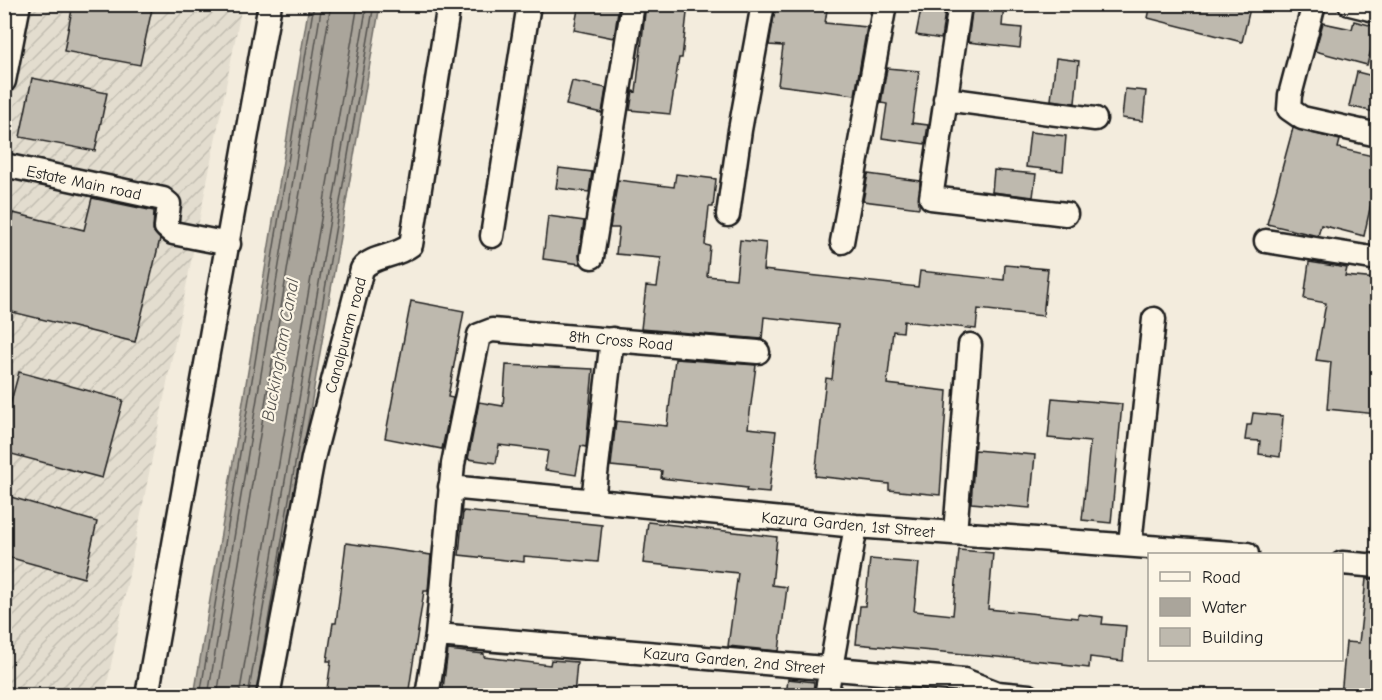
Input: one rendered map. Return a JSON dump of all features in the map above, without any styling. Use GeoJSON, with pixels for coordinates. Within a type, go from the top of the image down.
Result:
{"type":"FeatureCollection","features":[{"type":"Feature","properties":{"kind":"street"},"geometry":{"type":"LineString","coordinates":[[4,81],[19,4]]}},
{"type":"Feature","properties":{"kind":"street"},"geometry":{"type":"LineString","coordinates":[[147,696],[270,4]]}},
{"type":"Feature","properties":{"kind":"street","name":"Canalpuram road"},"geometry":{"type":"LineString","coordinates":[[268,696],[313,458],[362,268],[368,261],[399,254],[411,245],[449,4]]}},
{"type":"Feature","properties":{"kind":"street"},"geometry":{"type":"LineString","coordinates":[[492,236],[529,4]]}},
{"type":"Feature","properties":{"kind":"street"},"geometry":{"type":"LineString","coordinates":[[592,257],[633,4]]}},
{"type":"Feature","properties":{"kind":"street"},"geometry":{"type":"LineString","coordinates":[[728,215],[763,4]]}},
{"type":"Feature","properties":{"kind":"street"},"geometry":{"type":"LineString","coordinates":[[842,242],[885,4]]}},
{"type":"Feature","properties":{"kind":"street"},"geometry":{"type":"LineString","coordinates":[[960,4],[932,198],[1066,214]]}},
{"type":"Feature","properties":{"kind":"street"},"geometry":{"type":"LineString","coordinates":[[1314,4],[1290,95],[1289,109],[1302,118],[1377,135]]}},
{"type":"Feature","properties":{"kind":"street"},"geometry":{"type":"LineString","coordinates":[[1350,4],[1377,10]]}},
{"type":"Feature","properties":{"kind":"street"},"geometry":{"type":"LineString","coordinates":[[945,99],[1095,119]]}},
{"type":"Feature","properties":{"kind":"street","name":"Estate Main road"},"geometry":{"type":"LineString","coordinates":[[4,165],[163,198],[168,204],[166,227],[173,233],[229,244]]}},
{"type":"Feature","properties":{"kind":"street"},"geometry":{"type":"LineString","coordinates":[[1266,241],[1377,259]]}},
{"type":"Feature","properties":{"kind":"street"},"geometry":{"type":"LineString","coordinates":[[1130,544],[1154,319]]}},
{"type":"Feature","properties":{"kind":"street","name":"8th Cross Road"},"geometry":{"type":"LineString","coordinates":[[450,487],[467,383],[479,335],[484,331],[612,339],[758,352]]}},
{"type":"Feature","properties":{"kind":"street"},"geometry":{"type":"LineString","coordinates":[[593,500],[612,339]]}},
{"type":"Feature","properties":{"kind":"street"},"geometry":{"type":"LineString","coordinates":[[955,533],[970,345]]}},
{"type":"Feature","properties":{"kind":"street"},"geometry":{"type":"LineString","coordinates":[[427,696],[437,636],[450,487]]}},
{"type":"Feature","properties":{"kind":"street","name":"Kazura Garden, 1st Street"},"geometry":{"type":"LineString","coordinates":[[450,487],[856,526],[1130,544],[1226,553]]}},
{"type":"Feature","properties":{"kind":"street"},"geometry":{"type":"LineString","coordinates":[[826,696],[856,526]]}},
{"type":"Feature","properties":{"kind":"street"},"geometry":{"type":"LineString","coordinates":[[1343,563],[1377,566]]}},
{"type":"Feature","properties":{"kind":"street","name":"Kazura Garden, 2nd Street"},"geometry":{"type":"LineString","coordinates":[[437,636],[964,680],[997,694],[1029,696]]}},
{"type":"Feature","properties":{"kind":"shaded area"},"geometry":{"type":"Polygon","coordinates":[[[4,5],[242,5],[105,695],[5,695],[4,5]]]}},
{"type":"Feature","properties":{"kind":"water","name":"Buckingham Canal"},"geometry":{"type":"Polygon","coordinates":[[[309,5],[380,5],[261,695],[194,696],[309,5]]]}},
{"type":"Feature","properties":{"kind":"building"},"geometry":{"type":"Polygon","coordinates":[[[73,4],[153,4],[140,65],[64,51],[73,4]]]}},
{"type":"Feature","properties":{"kind":"building"},"geometry":{"type":"Polygon","coordinates":[[[579,4],[619,4],[614,38],[574,30],[579,4]]]}},
{"type":"Feature","properties":{"kind":"building"},"geometry":{"type":"Polygon","coordinates":[[[646,4],[688,4],[682,58],[679,58],[670,114],[630,110],[633,91],[636,92],[646,4]]]}},
{"type":"Feature","properties":{"kind":"building"},"geometry":{"type":"Polygon","coordinates":[[[776,4],[828,4],[825,23],[867,27],[855,95],[778,85],[783,46],[769,45],[776,4]]]}},
{"type":"Feature","properties":{"kind":"building"},"geometry":{"type":"Polygon","coordinates":[[[922,4],[946,4],[941,39],[916,35],[922,4]]]}},
{"type":"Feature","properties":{"kind":"building"},"geometry":{"type":"Polygon","coordinates":[[[973,4],[1004,4],[1002,26],[1022,28],[1020,48],[968,42],[973,4]]]}},
{"type":"Feature","properties":{"kind":"building"},"geometry":{"type":"Polygon","coordinates":[[[1151,4],[1251,4],[1242,42],[1148,18],[1151,4]]]}},
{"type":"Feature","properties":{"kind":"building"},"geometry":{"type":"Polygon","coordinates":[[[1354,21],[1377,27],[1367,65],[1315,51],[1323,23],[1352,29],[1354,21]]]}},
{"type":"Feature","properties":{"kind":"building"},"geometry":{"type":"Polygon","coordinates":[[[1056,58],[1079,61],[1075,103],[1051,100],[1056,58]]]}},
{"type":"Feature","properties":{"kind":"building"},"geometry":{"type":"Polygon","coordinates":[[[887,68],[919,71],[912,123],[928,125],[925,144],[882,138],[887,104],[881,103],[887,68]]]}},
{"type":"Feature","properties":{"kind":"building"},"geometry":{"type":"Polygon","coordinates":[[[1357,72],[1377,77],[1374,112],[1349,106],[1357,72]]]}},
{"type":"Feature","properties":{"kind":"building"},"geometry":{"type":"Polygon","coordinates":[[[32,78],[107,93],[95,151],[20,137],[32,78]]]}},
{"type":"Feature","properties":{"kind":"building"},"geometry":{"type":"Polygon","coordinates":[[[572,81],[606,88],[602,113],[566,105],[572,81]]]}},
{"type":"Feature","properties":{"kind":"building"},"geometry":{"type":"Polygon","coordinates":[[[1125,89],[1146,91],[1143,121],[1122,118],[1125,89]]]}},
{"type":"Feature","properties":{"kind":"building"},"geometry":{"type":"Polygon","coordinates":[[[1293,128],[1340,140],[1338,148],[1377,157],[1377,191],[1374,190],[1364,236],[1321,225],[1318,236],[1267,224],[1293,128]]]}},
{"type":"Feature","properties":{"kind":"building"},"geometry":{"type":"Polygon","coordinates":[[[1030,132],[1066,136],[1063,171],[1026,167],[1030,132]]]}},
{"type":"Feature","properties":{"kind":"building"},"geometry":{"type":"Polygon","coordinates":[[[559,168],[592,172],[589,192],[556,188],[559,168]]]}},
{"type":"Feature","properties":{"kind":"building"},"geometry":{"type":"Polygon","coordinates":[[[994,170],[1036,174],[1033,197],[992,192],[994,170]]]}},
{"type":"Feature","properties":{"kind":"building"},"geometry":{"type":"Polygon","coordinates":[[[676,174],[716,179],[713,207],[709,207],[705,245],[710,246],[707,276],[736,279],[740,240],[766,243],[763,270],[918,287],[920,271],[1004,280],[1005,265],[1048,269],[1043,316],[978,309],[976,329],[904,321],[903,332],[893,331],[887,384],[947,391],[940,495],[889,490],[889,484],[815,476],[826,378],[832,379],[838,325],[764,317],[762,339],[641,329],[646,286],[657,287],[661,258],[616,254],[619,228],[610,228],[618,180],[674,187],[676,174]]]}},
{"type":"Feature","properties":{"kind":"building"},"geometry":{"type":"Polygon","coordinates":[[[868,174],[920,181],[919,208],[863,201],[868,174]]]}},
{"type":"Feature","properties":{"kind":"building"},"geometry":{"type":"Polygon","coordinates":[[[92,198],[154,211],[153,231],[160,239],[135,342],[4,310],[4,249],[13,213],[84,230],[92,198]]]}},
{"type":"Feature","properties":{"kind":"building"},"geometry":{"type":"Polygon","coordinates":[[[548,216],[584,221],[579,255],[581,264],[543,259],[548,216]]]}},
{"type":"Feature","properties":{"kind":"building"},"geometry":{"type":"Polygon","coordinates":[[[1309,262],[1347,268],[1345,276],[1377,279],[1377,414],[1327,409],[1331,362],[1316,360],[1326,303],[1304,299],[1309,262]]]}},
{"type":"Feature","properties":{"kind":"building"},"geometry":{"type":"Polygon","coordinates":[[[411,301],[464,311],[448,397],[453,398],[442,449],[385,438],[411,301]]]}},
{"type":"Feature","properties":{"kind":"building"},"geometry":{"type":"Polygon","coordinates":[[[675,359],[756,365],[748,428],[776,431],[769,493],[746,491],[747,488],[661,478],[662,471],[611,466],[616,421],[667,426],[675,359]]]}},
{"type":"Feature","properties":{"kind":"building"},"geometry":{"type":"Polygon","coordinates":[[[506,365],[593,369],[586,447],[581,446],[576,475],[545,470],[548,451],[499,445],[496,463],[468,459],[479,402],[503,406],[506,365]]]}},
{"type":"Feature","properties":{"kind":"building"},"geometry":{"type":"Polygon","coordinates":[[[19,372],[123,400],[102,478],[4,452],[4,427],[19,372]]]}},
{"type":"Feature","properties":{"kind":"building"},"geometry":{"type":"Polygon","coordinates":[[[1052,398],[1122,404],[1111,523],[1082,520],[1090,442],[1048,438],[1052,398]]]}},
{"type":"Feature","properties":{"kind":"building"},"geometry":{"type":"Polygon","coordinates":[[[1253,413],[1283,416],[1280,457],[1259,454],[1260,441],[1245,440],[1247,425],[1251,425],[1253,413]]]}},
{"type":"Feature","properties":{"kind":"building"},"geometry":{"type":"Polygon","coordinates":[[[975,450],[1035,455],[1030,508],[971,503],[975,450]]]}},
{"type":"Feature","properties":{"kind":"building"},"geometry":{"type":"Polygon","coordinates":[[[4,495],[97,522],[84,578],[4,556],[4,495]]]}},
{"type":"Feature","properties":{"kind":"building"},"geometry":{"type":"Polygon","coordinates":[[[463,511],[602,525],[598,562],[524,556],[524,562],[459,555],[463,511]]]}},
{"type":"Feature","properties":{"kind":"building"},"geometry":{"type":"Polygon","coordinates":[[[648,522],[777,537],[772,585],[787,587],[779,651],[728,646],[738,573],[643,563],[648,522]]]}},
{"type":"Feature","properties":{"kind":"building"},"geometry":{"type":"Polygon","coordinates":[[[346,543],[431,555],[428,591],[424,591],[408,696],[326,696],[331,661],[327,661],[333,623],[336,623],[346,543]]]}},
{"type":"Feature","properties":{"kind":"building"},"geometry":{"type":"Polygon","coordinates":[[[959,550],[993,553],[988,609],[1078,618],[1078,614],[1103,617],[1102,624],[1126,626],[1123,661],[1090,657],[1089,668],[1063,665],[1063,663],[856,644],[860,606],[865,606],[870,559],[919,563],[914,611],[953,615],[959,550]]]}},
{"type":"Feature","properties":{"kind":"building"},"geometry":{"type":"Polygon","coordinates":[[[1366,579],[1377,579],[1377,696],[1341,696],[1346,642],[1359,643],[1366,579]]]}},
{"type":"Feature","properties":{"kind":"building"},"geometry":{"type":"Polygon","coordinates":[[[448,650],[550,665],[551,660],[577,662],[574,696],[442,696],[448,650]]]}},
{"type":"Feature","properties":{"kind":"building"},"geometry":{"type":"Polygon","coordinates":[[[788,679],[814,682],[813,696],[786,696],[788,679]]]}}]}
